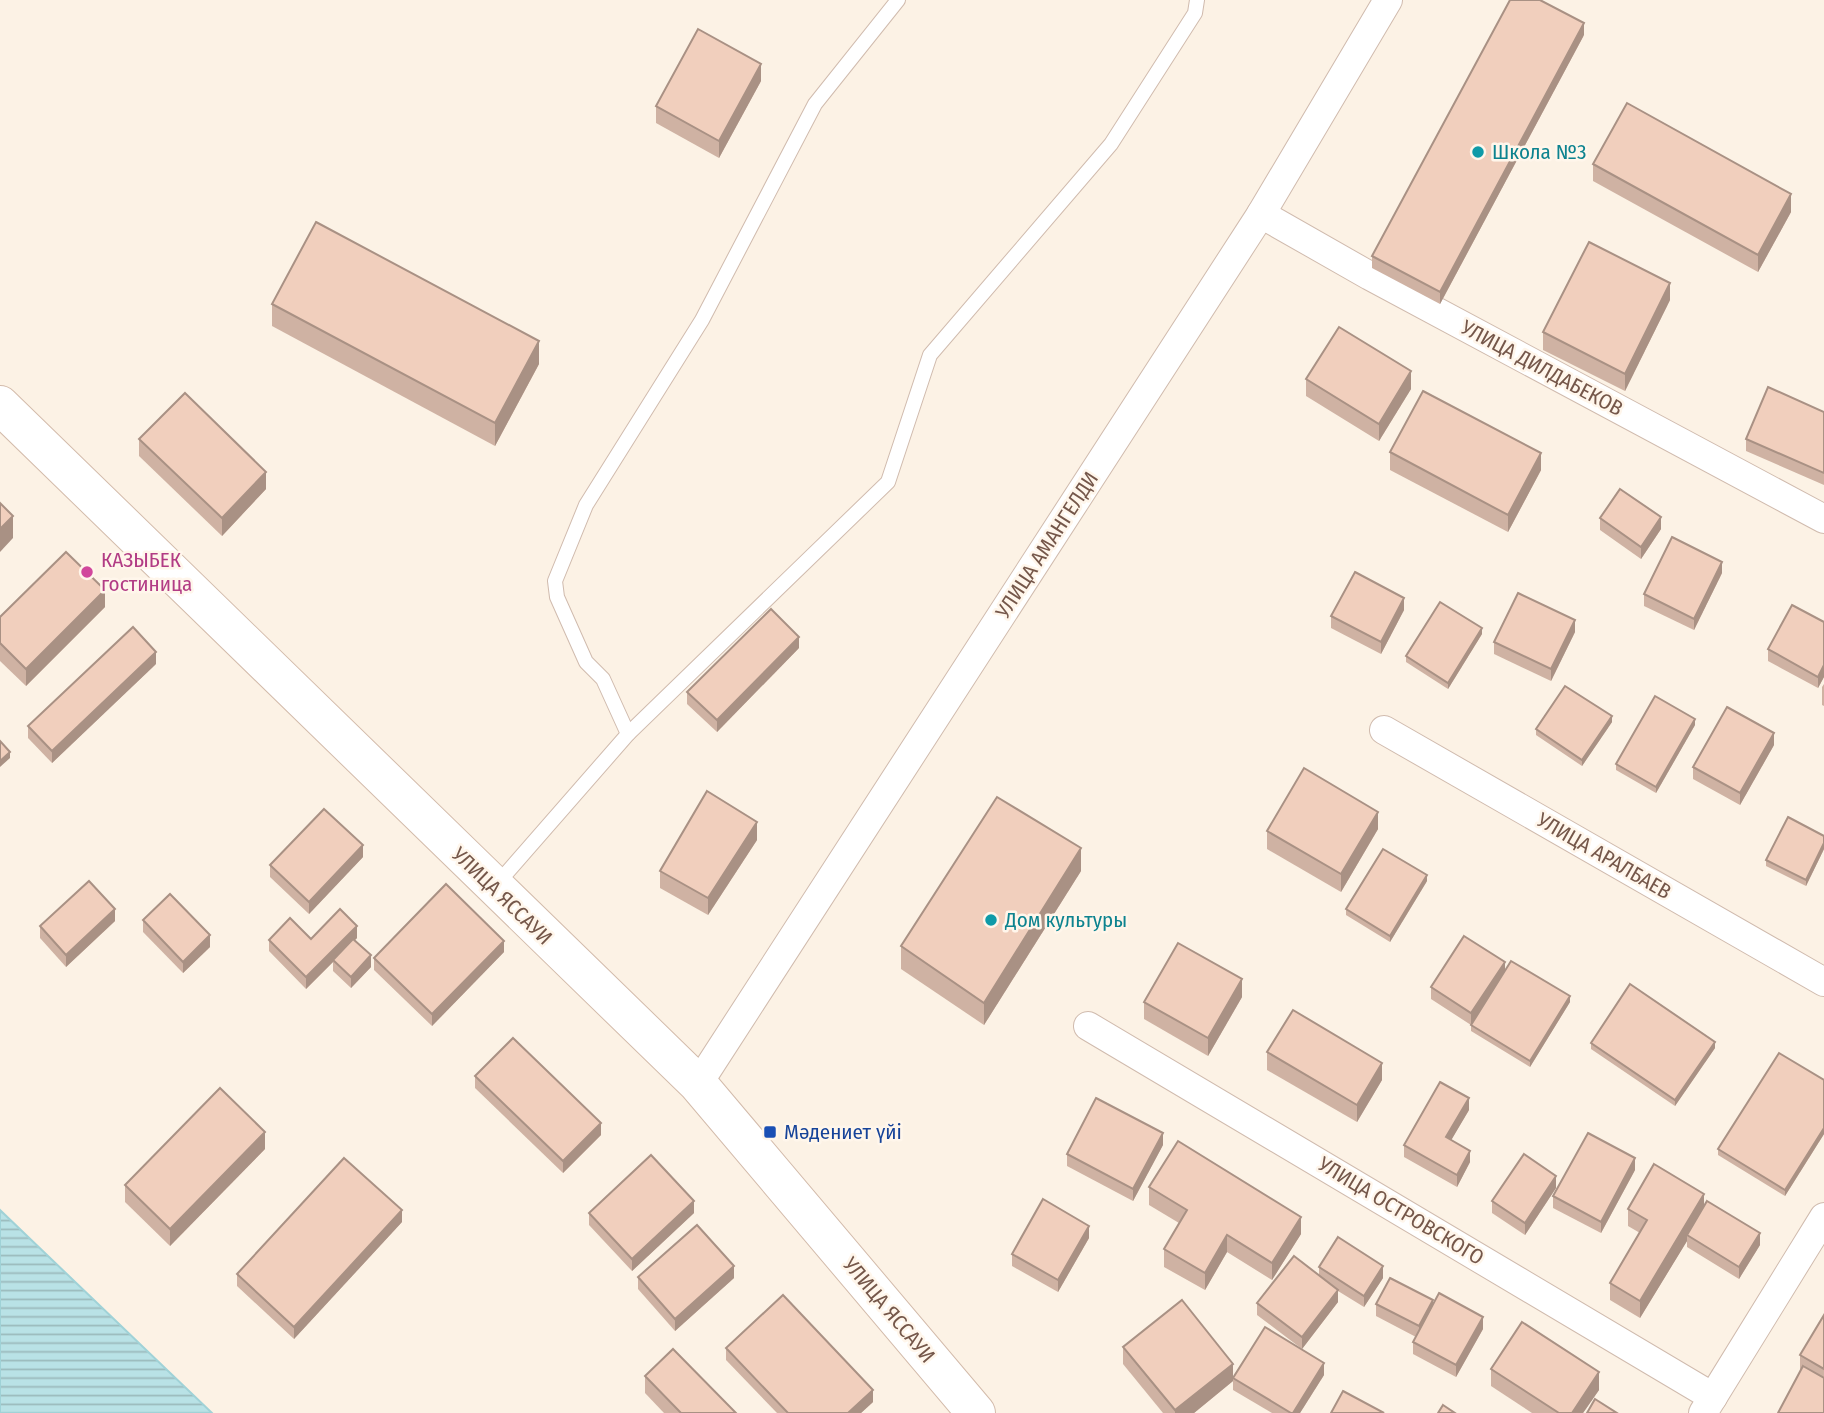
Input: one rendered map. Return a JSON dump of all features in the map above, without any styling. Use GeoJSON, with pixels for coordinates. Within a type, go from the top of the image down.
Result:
{"type":"FeatureCollection","features":[{"type":"Feature","properties":{"kind":"street","name":"УЛИЦА АМАНГЕЛДИ"},"geometry":{"type":"LineString","coordinates":[[698,1084],[1261,214],[1388,0]]}},
{"type":"Feature","properties":{"kind":"street","name":"УЛИЦА ДИЛДАБЕКОВ"},"geometry":{"type":"LineString","coordinates":[[1261,214],[1370,276],[1824,519]]}},
{"type":"Feature","properties":{"kind":"street","name":"УЛИЦА ЯССАУИ"},"geometry":{"type":"LineString","coordinates":[[0,405],[698,1084],[976,1413]]}},
{"type":"Feature","properties":{"kind":"street","name":"УЛИЦА АРАЛБАЕВ"},"geometry":{"type":"LineString","coordinates":[[1384,730],[1824,982]]}},
{"type":"Feature","properties":{"kind":"street","name":"УЛИЦА ОСТРОВСКОГО"},"geometry":{"type":"LineString","coordinates":[[1088,1026],[1708,1405]]}},
{"type":"Feature","properties":{"kind":"street"},"geometry":{"type":"LineString","coordinates":[[1708,1405],[1824,1217]]}},
{"type":"Feature","properties":{"kind":"lane"},"geometry":{"type":"LineString","coordinates":[[628,734],[603,679],[586,662],[557,597],[555,580],[586,505],[702,320],[815,104],[898,0]]}},
{"type":"Feature","properties":{"kind":"lane"},"geometry":{"type":"LineString","coordinates":[[494,888],[628,734],[888,482],[930,355],[1111,144],[1195,13],[1197,0]]}},
{"type":"Feature","properties":{"kind":"water"},"geometry":{"type":"Polygon","coordinates":[[[0,1210],[212,1413],[0,1413],[0,1210]]]}},
{"type":"Feature","properties":{"kind":"building","name":"Школа №3"},"geometry":{"type":"Polygon","coordinates":[[[1510,0],[1540,0],[1584,23],[1440,292],[1372,256],[1510,0]]]}},
{"type":"Feature","properties":{"kind":"building"},"geometry":{"type":"Polygon","coordinates":[[[698,29],[761,64],[719,141],[656,106],[698,29]]]}},
{"type":"Feature","properties":{"kind":"building"},"geometry":{"type":"Polygon","coordinates":[[[1627,103],[1791,194],[1758,255],[1593,164],[1627,103]]]}},
{"type":"Feature","properties":{"kind":"building"},"geometry":{"type":"Polygon","coordinates":[[[316,222],[539,341],[495,423],[272,304],[316,222]]]}},
{"type":"Feature","properties":{"kind":"building"},"geometry":{"type":"Polygon","coordinates":[[[1589,242],[1670,283],[1625,374],[1543,332],[1589,242]]]}},
{"type":"Feature","properties":{"kind":"building"},"geometry":{"type":"Polygon","coordinates":[[[1339,327],[1411,371],[1379,424],[1306,379],[1339,327]]]}},
{"type":"Feature","properties":{"kind":"building"},"geometry":{"type":"Polygon","coordinates":[[[1768,387],[1824,412],[1824,473],[1746,439],[1768,387]]]}},
{"type":"Feature","properties":{"kind":"building"},"geometry":{"type":"Polygon","coordinates":[[[1423,391],[1541,453],[1508,515],[1390,452],[1423,391]]]}},
{"type":"Feature","properties":{"kind":"building"},"geometry":{"type":"Polygon","coordinates":[[[185,393],[266,472],[222,518],[139,439],[185,393]]]}},
{"type":"Feature","properties":{"kind":"building"},"geometry":{"type":"Polygon","coordinates":[[[1620,489],[1661,517],[1641,547],[1600,518],[1620,489]]]}},
{"type":"Feature","properties":{"kind":"building"},"geometry":{"type":"Polygon","coordinates":[[[0,503],[13,516],[0,529],[0,503]]]}},
{"type":"Feature","properties":{"kind":"building"},"geometry":{"type":"Polygon","coordinates":[[[1672,537],[1722,562],[1694,619],[1644,594],[1672,537]]]}},
{"type":"Feature","properties":{"kind":"building"},"geometry":{"type":"Polygon","coordinates":[[[66,552],[105,590],[26,669],[0,643],[0,617],[66,552]]]}},
{"type":"Feature","properties":{"kind":"building"},"geometry":{"type":"Polygon","coordinates":[[[1355,572],[1404,598],[1381,642],[1331,616],[1355,572]]]}},
{"type":"Feature","properties":{"kind":"building"},"geometry":{"type":"Polygon","coordinates":[[[1518,593],[1575,620],[1551,669],[1494,642],[1518,593]]]}},
{"type":"Feature","properties":{"kind":"building"},"geometry":{"type":"Polygon","coordinates":[[[1440,602],[1482,628],[1448,683],[1406,656],[1440,602]]]}},
{"type":"Feature","properties":{"kind":"building"},"geometry":{"type":"Polygon","coordinates":[[[1792,605],[1824,622],[1824,665],[1818,677],[1768,649],[1792,605]]]}},
{"type":"Feature","properties":{"kind":"building"},"geometry":{"type":"Polygon","coordinates":[[[771,609],[799,637],[717,720],[687,692],[771,609]]]}},
{"type":"Feature","properties":{"kind":"building"},"geometry":{"type":"Polygon","coordinates":[[[133,627],[156,652],[52,751],[28,726],[133,627]]]}},
{"type":"Feature","properties":{"kind":"building"},"geometry":{"type":"Polygon","coordinates":[[[1565,686],[1612,716],[1582,760],[1536,729],[1565,686]]]}},
{"type":"Feature","properties":{"kind":"building"},"geometry":{"type":"Polygon","coordinates":[[[1655,696],[1695,719],[1656,787],[1616,764],[1655,696]]]}},
{"type":"Feature","properties":{"kind":"building"},"geometry":{"type":"Polygon","coordinates":[[[1727,707],[1774,733],[1740,793],[1693,767],[1727,707]]]}},
{"type":"Feature","properties":{"kind":"building"},"geometry":{"type":"Polygon","coordinates":[[[0,741],[10,752],[0,761],[0,741]]]}},
{"type":"Feature","properties":{"kind":"building"},"geometry":{"type":"Polygon","coordinates":[[[1304,768],[1378,812],[1341,874],[1267,831],[1304,768]]]}},
{"type":"Feature","properties":{"kind":"building"},"geometry":{"type":"Polygon","coordinates":[[[707,791],[757,822],[708,898],[660,871],[707,791]]]}},
{"type":"Feature","properties":{"kind":"building","name":"Дом культуры"},"geometry":{"type":"Polygon","coordinates":[[[997,797],[1081,848],[984,1003],[901,946],[997,797]]]}},
{"type":"Feature","properties":{"kind":"building"},"geometry":{"type":"Polygon","coordinates":[[[324,809],[363,845],[309,902],[270,865],[324,809]]]}},
{"type":"Feature","properties":{"kind":"building"},"geometry":{"type":"Polygon","coordinates":[[[1788,817],[1824,836],[1824,843],[1806,880],[1766,860],[1788,817]]]}},
{"type":"Feature","properties":{"kind":"building"},"geometry":{"type":"Polygon","coordinates":[[[1383,849],[1427,875],[1390,936],[1346,909],[1383,849]]]}},
{"type":"Feature","properties":{"kind":"building"},"geometry":{"type":"Polygon","coordinates":[[[89,881],[115,909],[66,955],[40,926],[89,881]]]}},
{"type":"Feature","properties":{"kind":"building"},"geometry":{"type":"Polygon","coordinates":[[[446,884],[504,941],[432,1014],[374,958],[446,884]]]}},
{"type":"Feature","properties":{"kind":"building"},"geometry":{"type":"Polygon","coordinates":[[[170,894],[210,935],[183,962],[143,920],[170,894]]]}},
{"type":"Feature","properties":{"kind":"building"},"geometry":{"type":"Polygon","coordinates":[[[340,909],[357,926],[306,977],[269,940],[290,918],[311,939],[340,909]]]}},
{"type":"Feature","properties":{"kind":"building"},"geometry":{"type":"Polygon","coordinates":[[[1464,936],[1505,962],[1471,1013],[1431,987],[1464,936]]]}},
{"type":"Feature","properties":{"kind":"building"},"geometry":{"type":"Polygon","coordinates":[[[353,939],[371,955],[351,977],[333,960],[353,939]]]}},
{"type":"Feature","properties":{"kind":"building"},"geometry":{"type":"Polygon","coordinates":[[[1178,943],[1242,979],[1208,1038],[1144,1002],[1178,943]]]}},
{"type":"Feature","properties":{"kind":"building"},"geometry":{"type":"Polygon","coordinates":[[[1511,961],[1570,996],[1530,1061],[1471,1025],[1511,961]]]}},
{"type":"Feature","properties":{"kind":"building"},"geometry":{"type":"Polygon","coordinates":[[[1630,984],[1715,1042],[1675,1100],[1591,1043],[1630,984]]]}},
{"type":"Feature","properties":{"kind":"building"},"geometry":{"type":"Polygon","coordinates":[[[1293,1010],[1382,1063],[1357,1105],[1267,1052],[1293,1010]]]}},
{"type":"Feature","properties":{"kind":"building"},"geometry":{"type":"Polygon","coordinates":[[[513,1038],[601,1123],[563,1161],[475,1076],[513,1038]]]}},
{"type":"Feature","properties":{"kind":"building"},"geometry":{"type":"Polygon","coordinates":[[[1779,1053],[1824,1080],[1824,1128],[1785,1190],[1718,1149],[1779,1053]]]}},
{"type":"Feature","properties":{"kind":"building"},"geometry":{"type":"Polygon","coordinates":[[[1440,1082],[1469,1098],[1446,1137],[1470,1151],[1457,1175],[1404,1145],[1440,1082]]]}},
{"type":"Feature","properties":{"kind":"building"},"geometry":{"type":"Polygon","coordinates":[[[220,1088],[265,1132],[170,1229],[125,1185],[220,1088]]]}},
{"type":"Feature","properties":{"kind":"building"},"geometry":{"type":"Polygon","coordinates":[[[1096,1098],[1163,1133],[1133,1189],[1067,1154],[1096,1098]]]}},
{"type":"Feature","properties":{"kind":"building"},"geometry":{"type":"Polygon","coordinates":[[[1588,1133],[1635,1158],[1601,1222],[1553,1196],[1588,1133]]]}},
{"type":"Feature","properties":{"kind":"building"},"geometry":{"type":"Polygon","coordinates":[[[1178,1141],[1301,1217],[1272,1263],[1227,1235],[1205,1273],[1164,1249],[1187,1210],[1149,1187],[1178,1141]]]}},
{"type":"Feature","properties":{"kind":"building"},"geometry":{"type":"Polygon","coordinates":[[[1524,1154],[1556,1176],[1525,1223],[1492,1201],[1524,1154]]]}},
{"type":"Feature","properties":{"kind":"building"},"geometry":{"type":"Polygon","coordinates":[[[651,1155],[694,1201],[632,1259],[589,1213],[651,1155]]]}},
{"type":"Feature","properties":{"kind":"building"},"geometry":{"type":"Polygon","coordinates":[[[344,1158],[402,1210],[294,1327],[237,1274],[344,1158]]]}},
{"type":"Feature","properties":{"kind":"building"},"geometry":{"type":"Polygon","coordinates":[[[1654,1164],[1704,1194],[1640,1301],[1610,1283],[1647,1220],[1628,1209],[1654,1164]]]}},
{"type":"Feature","properties":{"kind":"building"},"geometry":{"type":"Polygon","coordinates":[[[1043,1199],[1089,1226],[1058,1280],[1012,1254],[1043,1199]]]}},
{"type":"Feature","properties":{"kind":"building"},"geometry":{"type":"Polygon","coordinates":[[[1707,1201],[1760,1233],[1739,1267],[1687,1235],[1707,1201]]]}},
{"type":"Feature","properties":{"kind":"building"},"geometry":{"type":"Polygon","coordinates":[[[697,1225],[734,1266],[675,1319],[638,1277],[697,1225]]]}},
{"type":"Feature","properties":{"kind":"building"},"geometry":{"type":"Polygon","coordinates":[[[1338,1237],[1383,1266],[1364,1296],[1319,1267],[1338,1237]]]}},
{"type":"Feature","properties":{"kind":"building"},"geometry":{"type":"Polygon","coordinates":[[[1294,1256],[1338,1290],[1302,1337],[1257,1303],[1294,1256]]]}},
{"type":"Feature","properties":{"kind":"building"},"geometry":{"type":"Polygon","coordinates":[[[1390,1278],[1433,1300],[1419,1326],[1376,1304],[1390,1278]]]}},
{"type":"Feature","properties":{"kind":"building"},"geometry":{"type":"Polygon","coordinates":[[[1439,1293],[1483,1317],[1456,1365],[1413,1342],[1439,1293]]]}},
{"type":"Feature","properties":{"kind":"building"},"geometry":{"type":"Polygon","coordinates":[[[783,1295],[873,1390],[848,1413],[788,1413],[726,1348],[783,1295]]]}},
{"type":"Feature","properties":{"kind":"building"},"geometry":{"type":"Polygon","coordinates":[[[1182,1300],[1233,1364],[1175,1410],[1123,1347],[1182,1300]]]}},
{"type":"Feature","properties":{"kind":"building"},"geometry":{"type":"Polygon","coordinates":[[[1824,1315],[1824,1369],[1800,1355],[1824,1315]]]}},
{"type":"Feature","properties":{"kind":"building"},"geometry":{"type":"Polygon","coordinates":[[[1522,1322],[1599,1372],[1572,1413],[1559,1413],[1491,1369],[1522,1322]]]}},
{"type":"Feature","properties":{"kind":"building"},"geometry":{"type":"Polygon","coordinates":[[[1265,1327],[1324,1363],[1293,1413],[1233,1378],[1265,1327]]]}},
{"type":"Feature","properties":{"kind":"building"},"geometry":{"type":"Polygon","coordinates":[[[673,1349],[736,1413],[681,1413],[645,1376],[673,1349]]]}},
{"type":"Feature","properties":{"kind":"building"},"geometry":{"type":"Polygon","coordinates":[[[1803,1366],[1824,1378],[1824,1413],[1778,1413],[1803,1366]]]}},
{"type":"Feature","properties":{"kind":"building"},"geometry":{"type":"Polygon","coordinates":[[[1343,1391],[1384,1413],[1331,1413],[1343,1391]]]}},
{"type":"Feature","properties":{"kind":"building"},"geometry":{"type":"Polygon","coordinates":[[[1595,1399],[1617,1413],[1587,1413],[1595,1399]]]}},
{"type":"Feature","properties":{"kind":"building"},"geometry":{"type":"Polygon","coordinates":[[[1443,1405],[1455,1413],[1438,1413],[1443,1405]]]}},
{"type":"Feature","properties":{"kind":"place","name":"Школа №3"},"geometry":{"type":"Point","coordinates":[1478,152]}},
{"type":"Feature","properties":{"kind":"place","name":"КАЗЫБЕК гостиница"},"geometry":{"type":"Point","coordinates":[87,572]}},
{"type":"Feature","properties":{"kind":"place","name":"Дом культуры"},"geometry":{"type":"Point","coordinates":[991,920]}},
{"type":"Feature","properties":{"kind":"place","name":"Мәдениет үйі"},"geometry":{"type":"Point","coordinates":[770,1132]}}]}
